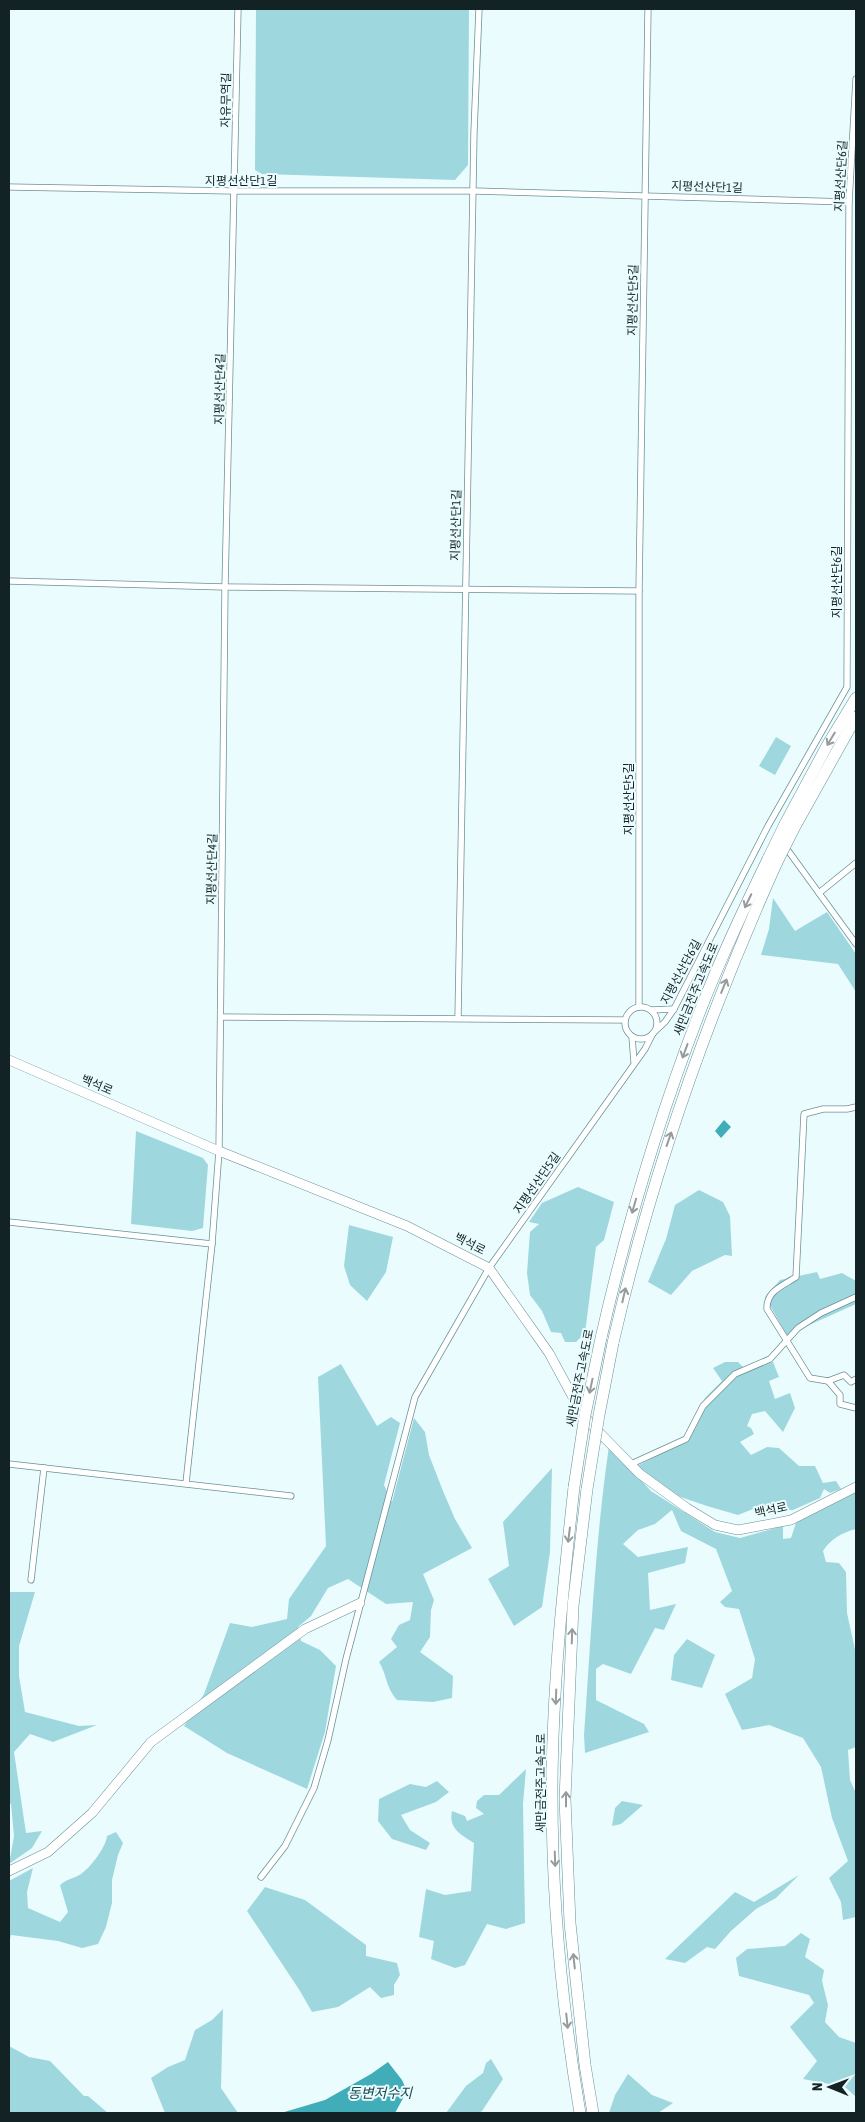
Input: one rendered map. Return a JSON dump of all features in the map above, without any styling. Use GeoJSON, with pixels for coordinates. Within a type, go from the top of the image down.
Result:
{"type":"FeatureCollection","features":[{"type":"Feature","properties":{"kind":"highway","name":"새만금전주고속도로"},"geometry":{"type":"LineString","coordinates":[[593,2113],[585,2065],[570,1923],[566,1799],[573,1606],[587,1489],[599,1415],[613,1343],[641,1230],[681,1103],[714,1011],[773,860],[828,744],[856,698]]}},
{"type":"Feature","properties":{"kind":"highway","name":"새만금전주고속도로"},"geometry":{"type":"LineString","coordinates":[[789,826],[856,717]]}},
{"type":"Feature","properties":{"kind":"highway","name":"새만금전주고속도로"},"geometry":{"type":"LineString","coordinates":[[580,2113],[572,2066],[558,1928],[552,1793],[560,1613],[574,1487],[585,1415],[621,1250],[664,1111],[702,1005],[737,924],[773,860]]}},
{"type":"Feature","properties":{"kind":"street","name":"자유무역길"},"geometry":{"type":"LineString","coordinates":[[234,191],[238,9]]}},
{"type":"Feature","properties":{"kind":"street","name":"지평선산단1길"},"geometry":{"type":"LineString","coordinates":[[458,1018],[474,132],[479,9]]}},
{"type":"Feature","properties":{"kind":"street","name":"지평선산단5길"},"geometry":{"type":"LineString","coordinates":[[639,1007],[639,592],[648,9]]}},
{"type":"Feature","properties":{"kind":"street","name":"지평선산단6길"},"geometry":{"type":"LineString","coordinates":[[653,1034],[674,1009],[768,826],[847,686],[850,202],[856,79]]}},
{"type":"Feature","properties":{"kind":"street","name":"지평선산단1길"},"geometry":{"type":"LineString","coordinates":[[9,187],[234,191],[474,191],[850,202]]}},
{"type":"Feature","properties":{"kind":"street","name":"지평선산단4길"},"geometry":{"type":"LineString","coordinates":[[186,1483],[212,1244],[219,1150],[225,587],[234,191]]}},
{"type":"Feature","properties":{"kind":"street"},"geometry":{"type":"LineString","coordinates":[[9,581],[225,587],[639,592]]}},
{"type":"Feature","properties":{"kind":"street"},"geometry":{"type":"LineString","coordinates":[[768,826],[790,852],[856,944]]}},
{"type":"Feature","properties":{"kind":"street"},"geometry":{"type":"LineString","coordinates":[[819,893],[856,863]]}},
{"type":"Feature","properties":{"kind":"street"},"geometry":{"type":"LineString","coordinates":[[634,1062],[632,1037],[625,1028],[625,1020],[631,1010],[639,1007],[651,1010],[674,1009]]}},
{"type":"Feature","properties":{"kind":"street"},"geometry":{"type":"LineString","coordinates":[[632,1037],[645,1039],[653,1034],[657,1021],[651,1010]]}},
{"type":"Feature","properties":{"kind":"street"},"geometry":{"type":"LineString","coordinates":[[221,1017],[625,1020]]}},
{"type":"Feature","properties":{"kind":"street","name":"지평선산단5길"},"geometry":{"type":"LineString","coordinates":[[261,1877],[285,1846],[314,1788],[360,1602],[415,1397],[489,1268],[645,1049],[653,1034]]}},
{"type":"Feature","properties":{"kind":"street","name":"백석로"},"geometry":{"type":"LineString","coordinates":[[9,1060],[219,1150],[407,1226],[489,1268],[549,1353],[581,1412],[629,1465],[715,1525],[738,1530],[791,1520],[856,1487]]}},
{"type":"Feature","properties":{"kind":"street"},"geometry":{"type":"LineString","coordinates":[[856,1107],[823,1109],[804,1114],[796,1277],[769,1294],[766,1302],[767,1309],[810,1378],[828,1381],[844,1375],[851,1382],[856,1380]]}},
{"type":"Feature","properties":{"kind":"street"},"geometry":{"type":"LineString","coordinates":[[9,1222],[212,1244]]}},
{"type":"Feature","properties":{"kind":"street"},"geometry":{"type":"LineString","coordinates":[[629,1465],[686,1439],[703,1406],[735,1374],[770,1359],[798,1328],[821,1313],[856,1297]]}},
{"type":"Feature","properties":{"kind":"street"},"geometry":{"type":"LineString","coordinates":[[828,1381],[840,1395],[840,1404],[856,1408]]}},
{"type":"Feature","properties":{"kind":"street"},"geometry":{"type":"LineString","coordinates":[[9,1464],[291,1496]]}},
{"type":"Feature","properties":{"kind":"street"},"geometry":{"type":"LineString","coordinates":[[31,1580],[44,1468]]}},
{"type":"Feature","properties":{"kind":"street"},"geometry":{"type":"LineString","coordinates":[[9,1871],[48,1852],[92,1813],[151,1742],[305,1629],[360,1602]]}},
{"type":"Feature","properties":{"kind":"shaded area"},"geometry":{"type":"Polygon","coordinates":[[[256,9],[469,9],[468,165],[455,180],[262,174],[255,170],[256,9]]]}},
{"type":"Feature","properties":{"kind":"shaded area"},"geometry":{"type":"Polygon","coordinates":[[[776,737],[791,746],[775,775],[759,766],[776,737]]]}},
{"type":"Feature","properties":{"kind":"shaded area"},"geometry":{"type":"Polygon","coordinates":[[[773,898],[795,931],[827,912],[856,954],[856,992],[838,964],[761,955],[769,929],[773,898]]]}},
{"type":"Feature","properties":{"kind":"shaded area"},"geometry":{"type":"Polygon","coordinates":[[[136,1131],[203,1158],[208,1165],[203,1228],[192,1231],[131,1224],[136,1131]]]}},
{"type":"Feature","properties":{"kind":"shaded area"},"geometry":{"type":"Polygon","coordinates":[[[578,1187],[614,1202],[604,1240],[596,1247],[585,1333],[576,1342],[565,1342],[561,1333],[551,1332],[542,1311],[530,1295],[527,1273],[530,1232],[539,1224],[529,1222],[542,1203],[578,1187]]]}},
{"type":"Feature","properties":{"kind":"shaded area"},"geometry":{"type":"Polygon","coordinates":[[[699,1190],[723,1202],[730,1216],[732,1256],[725,1255],[692,1271],[671,1295],[648,1282],[666,1239],[675,1205],[699,1190]]]}},
{"type":"Feature","properties":{"kind":"shaded area"},"geometry":{"type":"Polygon","coordinates":[[[349,1225],[393,1237],[386,1272],[367,1301],[350,1285],[344,1266],[349,1225]]]}},
{"type":"Feature","properties":{"kind":"shaded area"},"geometry":{"type":"Polygon","coordinates":[[[817,1272],[820,1279],[842,1273],[856,1281],[856,1304],[787,1335],[765,1297],[780,1280],[817,1272]]]}},
{"type":"Feature","properties":{"kind":"shaded area"},"geometry":{"type":"Polygon","coordinates":[[[725,1362],[738,1362],[746,1370],[773,1362],[779,1377],[769,1381],[775,1399],[790,1393],[795,1408],[783,1432],[765,1411],[752,1414],[747,1426],[751,1428],[754,1434],[740,1442],[751,1455],[767,1447],[779,1448],[799,1466],[815,1466],[823,1483],[836,1481],[841,1489],[830,1493],[824,1489],[820,1498],[793,1510],[778,1510],[763,1505],[738,1515],[672,1494],[637,1466],[688,1440],[697,1425],[705,1398],[722,1381],[713,1368],[725,1362]]]}},
{"type":"Feature","properties":{"kind":"shaded area"},"geometry":{"type":"Polygon","coordinates":[[[341,1364],[377,1426],[391,1417],[400,1423],[384,1485],[392,1502],[414,1418],[425,1432],[429,1455],[443,1491],[455,1519],[472,1548],[423,1574],[434,1600],[431,1610],[430,1637],[420,1652],[453,1676],[452,1698],[433,1702],[397,1700],[388,1686],[379,1662],[397,1647],[391,1639],[399,1625],[410,1620],[413,1602],[386,1604],[348,1579],[328,1588],[311,1616],[298,1627],[301,1641],[320,1650],[336,1666],[325,1732],[307,1789],[227,1753],[184,1726],[204,1694],[230,1623],[252,1627],[287,1619],[289,1599],[326,1546],[318,1377],[341,1364]]]}},
{"type":"Feature","properties":{"kind":"shaded area"},"geometry":{"type":"Polygon","coordinates":[[[609,1446],[651,1491],[715,1532],[740,1538],[783,1526],[783,1539],[791,1538],[796,1523],[856,1489],[856,1529],[837,1537],[823,1551],[826,1562],[839,1563],[846,1572],[847,1613],[856,1654],[856,1747],[848,1750],[850,1780],[856,1793],[856,1917],[843,1920],[841,1902],[829,1878],[848,1861],[832,1818],[821,1767],[803,1738],[769,1725],[742,1730],[725,1694],[752,1678],[755,1659],[739,1609],[725,1607],[720,1602],[732,1591],[716,1549],[681,1531],[672,1510],[655,1524],[638,1530],[623,1544],[638,1557],[688,1547],[685,1563],[648,1573],[650,1610],[676,1604],[664,1630],[655,1628],[631,1674],[603,1664],[596,1669],[596,1700],[644,1724],[649,1732],[585,1753],[584,1735],[594,1590],[609,1446]]]}},
{"type":"Feature","properties":{"kind":"shaded area"},"geometry":{"type":"Polygon","coordinates":[[[552,1468],[550,1552],[542,1607],[514,1626],[488,1579],[509,1566],[503,1522],[552,1468]]]}},
{"type":"Feature","properties":{"kind":"shaded area"},"geometry":{"type":"Polygon","coordinates":[[[9,1592],[35,1592],[19,1646],[19,1676],[25,1712],[79,1726],[97,1725],[53,1742],[30,1734],[14,1752],[26,1833],[42,1831],[32,1848],[9,1864],[14,1836],[11,1804],[9,1803],[9,1592]]]}},
{"type":"Feature","properties":{"kind":"shaded area"},"geometry":{"type":"Polygon","coordinates":[[[687,1639],[715,1655],[702,1688],[671,1680],[674,1655],[687,1639]]]}},
{"type":"Feature","properties":{"kind":"shaded area"},"geometry":{"type":"Polygon","coordinates":[[[526,1769],[523,1804],[525,1923],[506,1929],[487,1924],[465,1965],[455,1968],[431,1959],[434,1941],[419,1937],[426,1889],[445,1895],[471,1891],[474,1843],[454,1827],[451,1817],[452,1811],[465,1816],[467,1821],[484,1814],[476,1808],[477,1801],[484,1795],[499,1795],[526,1769]]]}},
{"type":"Feature","properties":{"kind":"shaded area"},"geometry":{"type":"Polygon","coordinates":[[[437,1781],[449,1792],[436,1802],[401,1815],[410,1830],[430,1843],[426,1850],[392,1839],[378,1821],[379,1799],[410,1784],[426,1787],[437,1781]]]}},
{"type":"Feature","properties":{"kind":"shaded area"},"geometry":{"type":"Polygon","coordinates":[[[622,1801],[643,1805],[621,1824],[612,1826],[615,1808],[622,1801]]]}},
{"type":"Feature","properties":{"kind":"shaded area"},"geometry":{"type":"Polygon","coordinates":[[[116,1832],[123,1843],[112,1880],[112,1903],[106,1927],[98,1944],[82,1948],[58,1941],[11,1935],[9,1943],[9,1881],[33,1868],[27,1892],[28,1908],[60,1922],[68,1912],[60,1885],[85,1871],[101,1851],[107,1836],[116,1832]]]}},
{"type":"Feature","properties":{"kind":"shaded area"},"geometry":{"type":"Polygon","coordinates":[[[799,1875],[776,1898],[756,1909],[731,1931],[715,1949],[707,1947],[685,1963],[665,1959],[735,1892],[754,1902],[799,1875]]]}},
{"type":"Feature","properties":{"kind":"shaded area"},"geometry":{"type":"Polygon","coordinates":[[[265,1887],[305,1900],[366,1945],[366,1956],[397,1963],[400,1975],[394,1985],[394,1995],[381,1998],[370,1987],[338,2007],[312,2012],[247,1911],[265,1887]]]}},
{"type":"Feature","properties":{"kind":"shaded area"},"geometry":{"type":"Polygon","coordinates":[[[801,1933],[810,1939],[805,1957],[824,1970],[822,1981],[828,2005],[825,2022],[839,2037],[856,2043],[856,2097],[845,2087],[803,2079],[817,2061],[790,2027],[814,2003],[809,1995],[739,1976],[736,1958],[747,1949],[785,1946],[801,1933]]]}},
{"type":"Feature","properties":{"kind":"shaded area"},"geometry":{"type":"Polygon","coordinates":[[[223,2009],[221,2088],[238,2113],[165,2113],[151,2078],[168,2067],[185,2060],[195,2030],[212,2020],[223,2009]]]}},
{"type":"Feature","properties":{"kind":"shaded area"},"geometry":{"type":"Polygon","coordinates":[[[9,2046],[29,2057],[50,2061],[84,2096],[88,2096],[108,2113],[9,2113],[9,2046]]]}},
{"type":"Feature","properties":{"kind":"shaded area"},"geometry":{"type":"Polygon","coordinates":[[[491,2059],[503,2079],[482,2111],[479,2113],[446,2113],[466,2086],[483,2073],[486,2063],[491,2059]]]}},
{"type":"Feature","properties":{"kind":"shaded area"},"geometry":{"type":"Polygon","coordinates":[[[628,2074],[652,2095],[673,2103],[658,2113],[609,2113],[615,2095],[628,2074]]]}},
{"type":"Feature","properties":{"kind":"water"},"geometry":{"type":"Polygon","coordinates":[[[724,1120],[731,1127],[721,1138],[715,1131],[724,1120]]]}},
{"type":"Feature","properties":{"kind":"water","name":"동변저수지"},"geometry":{"type":"Polygon","coordinates":[[[388,2062],[402,2080],[407,2091],[395,2113],[281,2113],[325,2100],[388,2062]]]}}]}
